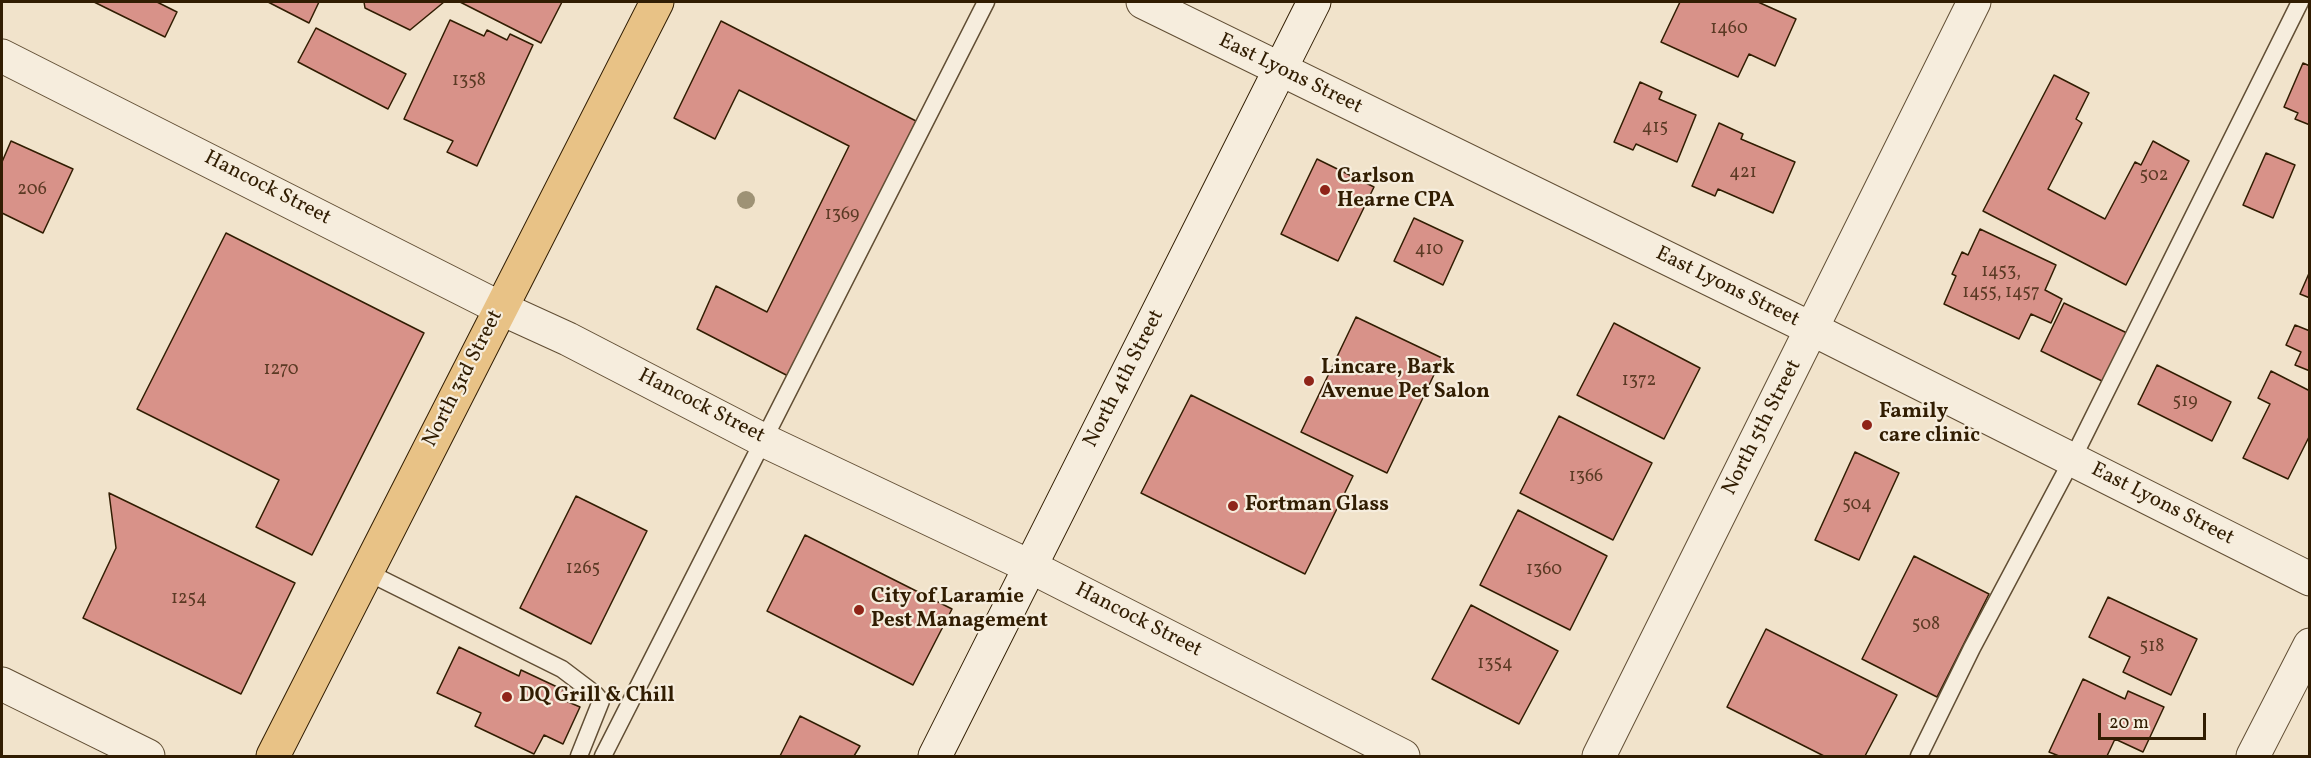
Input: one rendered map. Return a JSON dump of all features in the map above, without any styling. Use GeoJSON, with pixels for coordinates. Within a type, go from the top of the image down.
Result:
{"type":"FeatureCollection","features":[{"type":"Feature","properties":{"kind":"main road","name":"North 3rd Street"},"geometry":{"type":"LineString","coordinates":[[273,756],[657,2]]}},
{"type":"Feature","properties":{"kind":"street","name":"East Lyons Street"},"geometry":{"type":"LineString","coordinates":[[1143,2],[1812,329],[2310,579]]}},
{"type":"Feature","properties":{"kind":"street","name":"North 4th Street"},"geometry":{"type":"LineString","coordinates":[[935,756],[1314,2]]}},
{"type":"Feature","properties":{"kind":"street","name":"North 5th Street"},"geometry":{"type":"LineString","coordinates":[[1599,756],[1974,2]]}},
{"type":"Feature","properties":{"kind":"street","name":"Hancock Street"},"geometry":{"type":"LineString","coordinates":[[2,56],[500,308],[568,339],[765,441],[1031,567],[1403,756]]}},
{"type":"Feature","properties":{"kind":"street"},"geometry":{"type":"LineString","coordinates":[[2253,756],[2310,645]]}},
{"type":"Feature","properties":{"kind":"street"},"geometry":{"type":"LineString","coordinates":[[2,684],[148,756]]}},
{"type":"Feature","properties":{"kind":"lane"},"geometry":{"type":"LineString","coordinates":[[603,756],[986,2]]}},
{"type":"Feature","properties":{"kind":"lane"},"geometry":{"type":"LineString","coordinates":[[1919,756],[1972,648],[2072,460],[2300,2]]}},
{"type":"Feature","properties":{"kind":"lane"},"geometry":{"type":"LineString","coordinates":[[367,572],[562,669],[595,694],[601,701],[579,756]]}},
{"type":"Feature","properties":{"kind":"building"},"geometry":{"type":"Polygon","coordinates":[[[94,2],[157,2],[177,12],[165,37],[94,2]]]}},
{"type":"Feature","properties":{"kind":"building"},"geometry":{"type":"Polygon","coordinates":[[[268,2],[319,2],[309,23],[268,2]]]}},
{"type":"Feature","properties":{"kind":"building"},"geometry":{"type":"Polygon","coordinates":[[[364,2],[444,2],[410,30],[365,8],[364,2]]]}},
{"type":"Feature","properties":{"kind":"building"},"geometry":{"type":"Polygon","coordinates":[[[460,2],[562,2],[541,43],[460,2]]]}},
{"type":"Feature","properties":{"kind":"building"},"geometry":{"type":"Polygon","coordinates":[[[1680,2],[1758,2],[1796,19],[1775,66],[1749,54],[1738,77],[1661,42],[1680,2]]]}},
{"type":"Feature","properties":{"kind":"building"},"geometry":{"type":"Polygon","coordinates":[[[450,20],[484,36],[487,30],[507,40],[510,34],[533,45],[477,166],[447,152],[453,141],[404,119],[450,20]]]}},
{"type":"Feature","properties":{"kind":"building"},"geometry":{"type":"Polygon","coordinates":[[[721,21],[916,121],[792,378],[697,329],[716,286],[767,312],[849,146],[739,90],[715,139],[674,118],[721,21]]]}},
{"type":"Feature","properties":{"kind":"building"},"geometry":{"type":"Polygon","coordinates":[[[316,28],[406,74],[388,109],[298,62],[316,28]]]}},
{"type":"Feature","properties":{"kind":"building"},"geometry":{"type":"Polygon","coordinates":[[[2303,63],[2310,66],[2310,125],[2295,119],[2298,113],[2284,107],[2303,63]]]}},
{"type":"Feature","properties":{"kind":"building"},"geometry":{"type":"Polygon","coordinates":[[[2054,75],[2089,93],[2076,119],[2082,123],[2048,189],[2105,219],[2135,162],[2141,165],[2153,141],[2189,161],[2126,285],[1983,211],[2054,75]]]}},
{"type":"Feature","properties":{"kind":"building"},"geometry":{"type":"Polygon","coordinates":[[[1640,82],[1662,92],[1659,99],[1696,115],[1677,162],[1636,144],[1633,150],[1614,142],[1640,82]]]}},
{"type":"Feature","properties":{"kind":"building"},"geometry":{"type":"Polygon","coordinates":[[[1719,123],[1743,134],[1741,139],[1795,162],[1773,213],[1718,189],[1715,196],[1692,186],[1719,123]]]}},
{"type":"Feature","properties":{"kind":"building"},"geometry":{"type":"Polygon","coordinates":[[[11,141],[73,169],[43,233],[2,213],[2,162],[11,141]]]}},
{"type":"Feature","properties":{"kind":"building"},"geometry":{"type":"Polygon","coordinates":[[[2266,153],[2295,165],[2273,218],[2243,205],[2266,153]]]}},
{"type":"Feature","properties":{"kind":"building"},"geometry":{"type":"Polygon","coordinates":[[[1317,159],[1374,187],[1338,261],[1281,234],[1317,159]]]}},
{"type":"Feature","properties":{"kind":"building"},"geometry":{"type":"Polygon","coordinates":[[[1414,218],[1463,241],[1443,285],[1394,261],[1414,218]]]}},
{"type":"Feature","properties":{"kind":"building"},"geometry":{"type":"Polygon","coordinates":[[[1980,229],[2056,265],[2045,290],[2062,299],[2051,323],[2031,314],[2019,339],[1944,304],[1956,276],[1952,274],[1962,252],[1968,255],[1980,229]]]}},
{"type":"Feature","properties":{"kind":"building"},"geometry":{"type":"Polygon","coordinates":[[[226,233],[424,333],[312,555],[256,527],[279,480],[137,409],[226,233]]]}},
{"type":"Feature","properties":{"kind":"building"},"geometry":{"type":"Polygon","coordinates":[[[2310,271],[2310,298],[2300,294],[2310,271]]]}},
{"type":"Feature","properties":{"kind":"building"},"geometry":{"type":"Polygon","coordinates":[[[2064,303],[2127,333],[2104,382],[2041,351],[2064,303]]]}},
{"type":"Feature","properties":{"kind":"building"},"geometry":{"type":"Polygon","coordinates":[[[1356,317],[1442,358],[1387,473],[1301,432],[1356,317]]]}},
{"type":"Feature","properties":{"kind":"building"},"geometry":{"type":"Polygon","coordinates":[[[1614,323],[1700,368],[1664,439],[1577,395],[1614,323]]]}},
{"type":"Feature","properties":{"kind":"building"},"geometry":{"type":"Polygon","coordinates":[[[2295,325],[2310,331],[2310,371],[2295,365],[2301,352],[2286,345],[2295,325]]]}},
{"type":"Feature","properties":{"kind":"building"},"geometry":{"type":"Polygon","coordinates":[[[2157,365],[2231,402],[2212,441],[2138,404],[2157,365]]]}},
{"type":"Feature","properties":{"kind":"building"},"geometry":{"type":"Polygon","coordinates":[[[2271,371],[2310,391],[2310,435],[2288,479],[2243,458],[2270,404],[2258,398],[2271,371]]]}},
{"type":"Feature","properties":{"kind":"building"},"geometry":{"type":"Polygon","coordinates":[[[1191,395],[1353,476],[1305,574],[1141,493],[1191,395]]]}},
{"type":"Feature","properties":{"kind":"building"},"geometry":{"type":"Polygon","coordinates":[[[1559,416],[1652,463],[1613,540],[1520,493],[1559,416]]]}},
{"type":"Feature","properties":{"kind":"building"},"geometry":{"type":"Polygon","coordinates":[[[1855,452],[1899,473],[1859,560],[1815,540],[1855,452]]]}},
{"type":"Feature","properties":{"kind":"building"},"geometry":{"type":"Polygon","coordinates":[[[109,493],[295,583],[241,694],[83,618],[116,548],[109,493]]]}},
{"type":"Feature","properties":{"kind":"building"},"geometry":{"type":"Polygon","coordinates":[[[576,496],[647,531],[591,644],[520,608],[576,496]]]}},
{"type":"Feature","properties":{"kind":"building"},"geometry":{"type":"Polygon","coordinates":[[[1518,510],[1607,556],[1570,630],[1480,585],[1518,510]]]}},
{"type":"Feature","properties":{"kind":"building","name":"City of Laramie Pest Management"},"geometry":{"type":"Polygon","coordinates":[[[805,535],[952,609],[913,685],[767,611],[805,535]]]}},
{"type":"Feature","properties":{"kind":"building"},"geometry":{"type":"Polygon","coordinates":[[[1914,556],[1989,594],[1937,697],[1862,659],[1914,556]]]}},
{"type":"Feature","properties":{"kind":"building"},"geometry":{"type":"Polygon","coordinates":[[[2108,597],[2197,639],[2171,695],[2123,672],[2130,657],[2089,637],[2108,597]]]}},
{"type":"Feature","properties":{"kind":"building"},"geometry":{"type":"Polygon","coordinates":[[[1471,605],[1558,651],[1519,724],[1432,679],[1471,605]]]}},
{"type":"Feature","properties":{"kind":"building"},"geometry":{"type":"Polygon","coordinates":[[[1766,629],[1897,695],[1865,756],[1824,756],[1727,707],[1766,629]]]}},
{"type":"Feature","properties":{"kind":"building","name":"DQ Grill & Chill"},"geometry":{"type":"Polygon","coordinates":[[[459,647],[519,676],[521,670],[570,693],[566,701],[580,707],[563,744],[544,735],[534,754],[475,726],[481,713],[437,693],[459,647]]]}},
{"type":"Feature","properties":{"kind":"building"},"geometry":{"type":"Polygon","coordinates":[[[2083,679],[2125,699],[2128,691],[2164,707],[2143,752],[2115,739],[2107,756],[2059,756],[2049,752],[2083,679]]]}},
{"type":"Feature","properties":{"kind":"building"},"geometry":{"type":"Polygon","coordinates":[[[800,716],[860,746],[854,756],[780,756],[800,716]]]}},
{"type":"Feature","properties":{"kind":"place","name":"Carlson Hearne CPA"},"geometry":{"type":"Point","coordinates":[1325,190]}},
{"type":"Feature","properties":{"kind":"place","name":"Lincare, Bark Avenue Pet Salon"},"geometry":{"type":"Point","coordinates":[1309,381]}},
{"type":"Feature","properties":{"kind":"place","name":"Family care clinic"},"geometry":{"type":"Point","coordinates":[1867,425]}},
{"type":"Feature","properties":{"kind":"place","name":"Fortman Glass"},"geometry":{"type":"Point","coordinates":[1233,506]}},
{"type":"Feature","properties":{"kind":"place","name":"City of Laramie Pest Management"},"geometry":{"type":"Point","coordinates":[859,610]}},
{"type":"Feature","properties":{"kind":"place","name":"DQ Grill & Chill"},"geometry":{"type":"Point","coordinates":[507,697]}}]}
